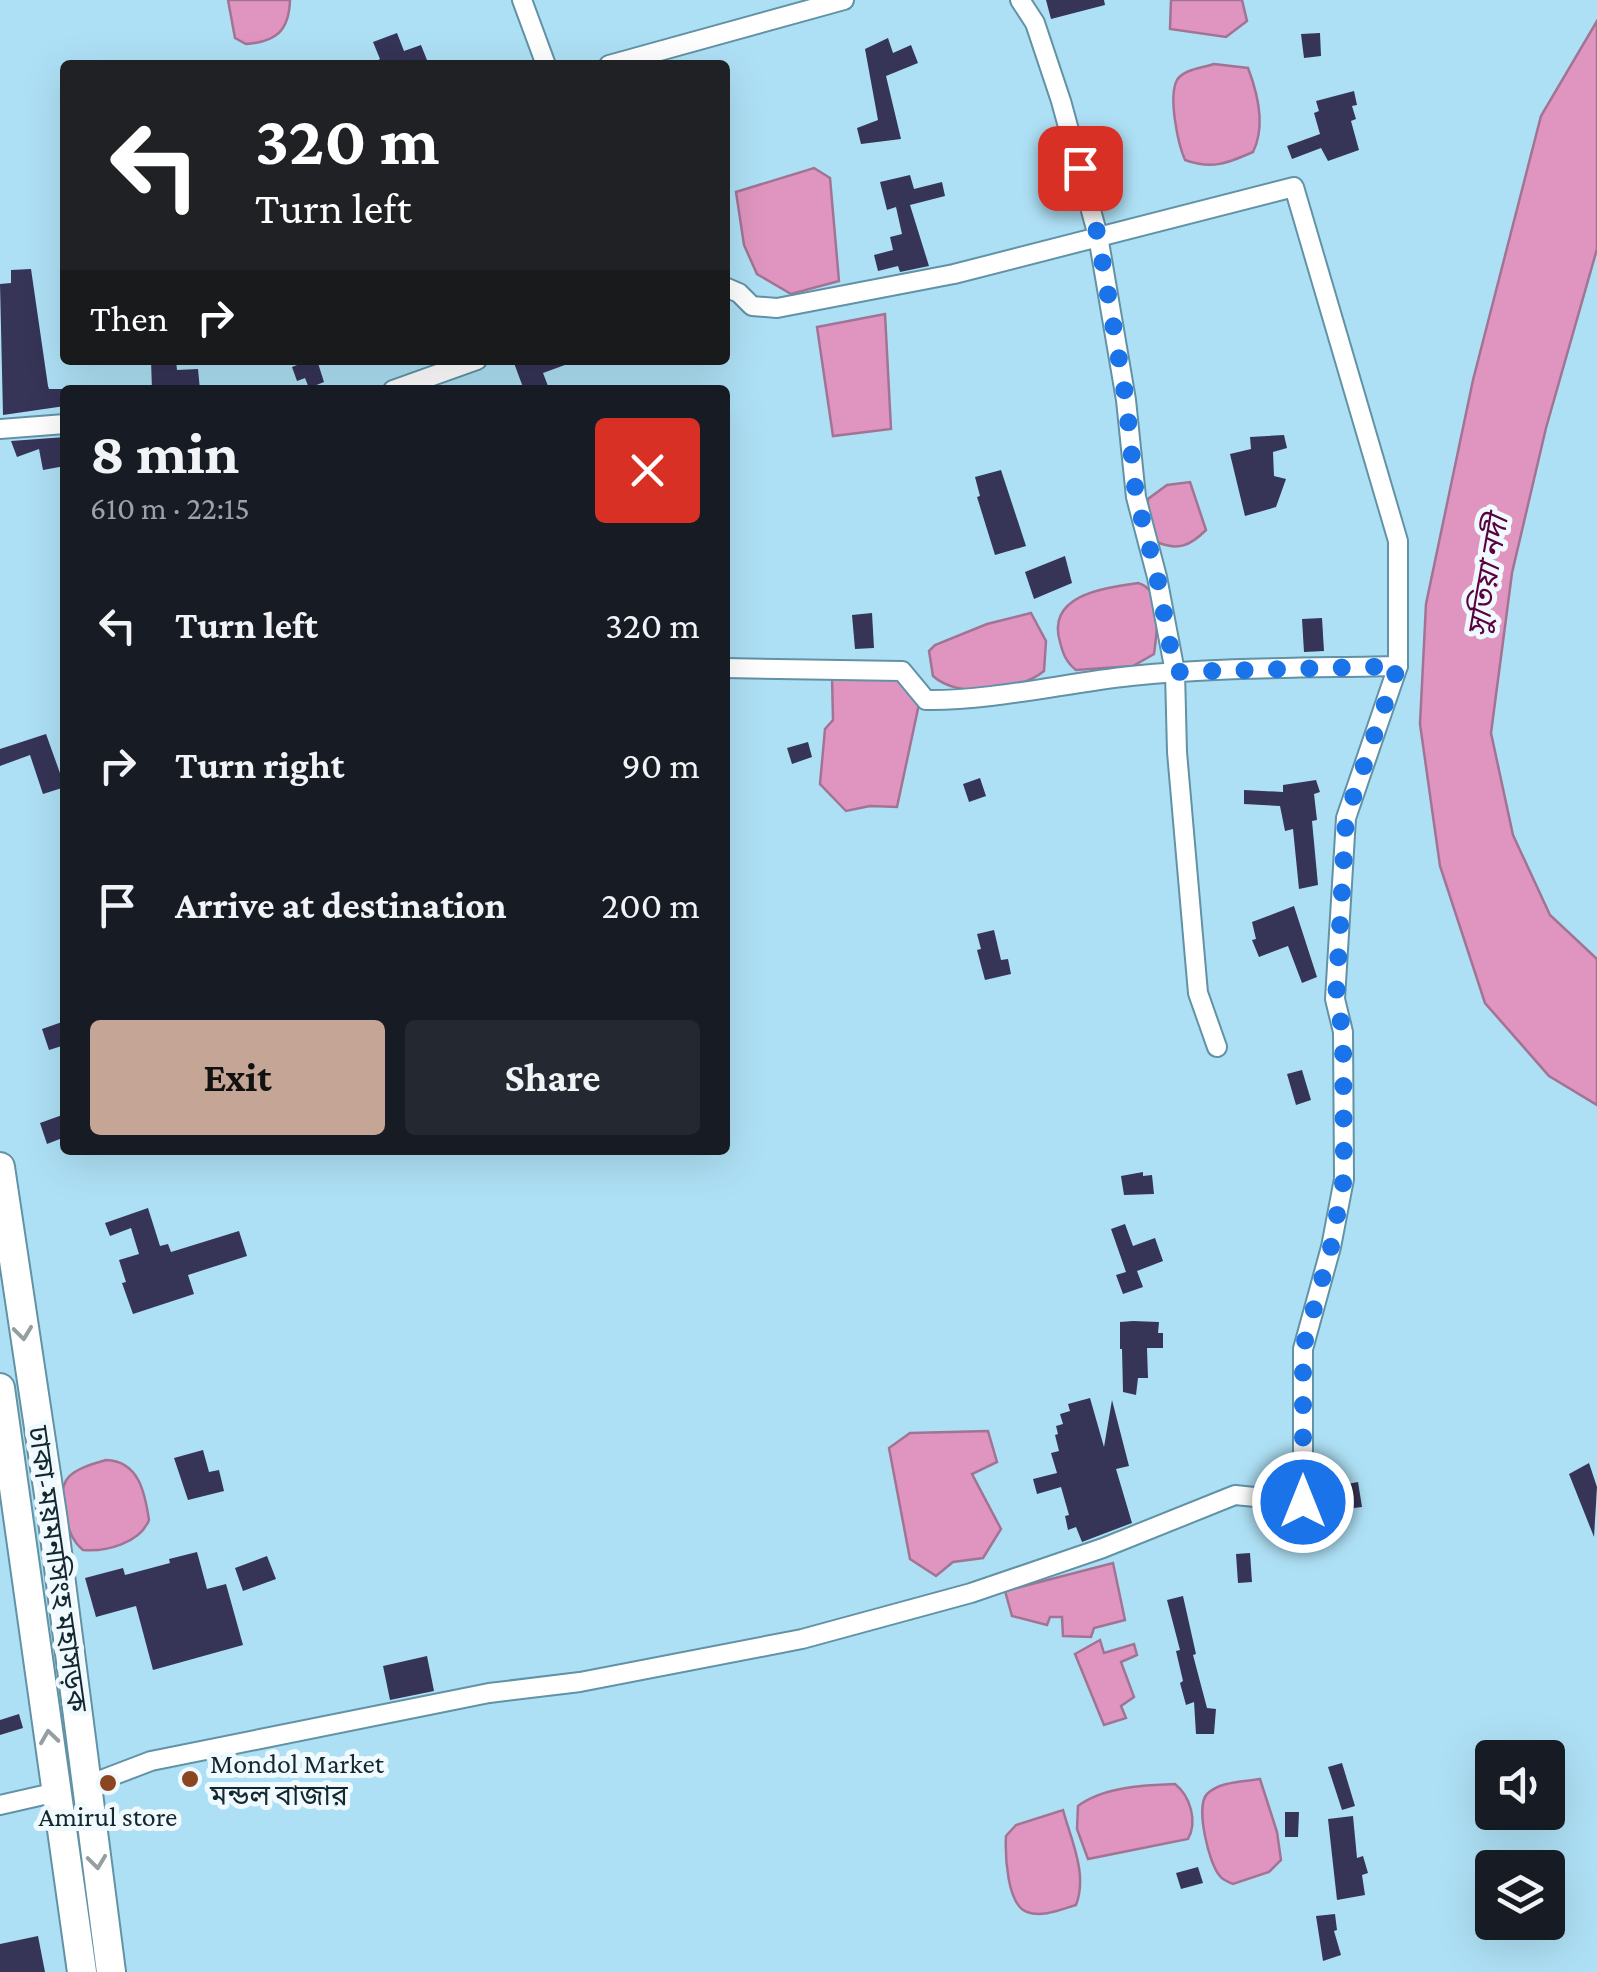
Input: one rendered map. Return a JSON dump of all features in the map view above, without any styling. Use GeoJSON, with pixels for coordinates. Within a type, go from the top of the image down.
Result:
{"type":"FeatureCollection","features":[{"type":"Feature","properties":{"kind":"highway","name":"ঢাকা-ময়মনসিংহ মহাসড়ক"},"geometry":{"type":"LineString","coordinates":[[0,1167],[53,1521],[111,1972]]}},
{"type":"Feature","properties":{"kind":"highway","name":"ঢাকা-ময়মনসিংহ মহাসড়ক"},"geometry":{"type":"LineString","coordinates":[[0,1388],[82,1972]]}},
{"type":"Feature","properties":{"kind":"street"},"geometry":{"type":"LineString","coordinates":[[522,0],[544,60]]}},
{"type":"Feature","properties":{"kind":"street"},"geometry":{"type":"LineString","coordinates":[[627,60],[844,0]]}},
{"type":"Feature","properties":{"kind":"street"},"geometry":{"type":"LineString","coordinates":[[1020,0],[1035,22],[1056,85],[1098,236],[1126,400],[1136,496],[1157,576],[1175,672],[1177,752],[1198,992],[1217,1047]]}},
{"type":"Feature","properties":{"kind":"street"},"geometry":{"type":"LineString","coordinates":[[88,1785],[151,1761],[489,1693],[580,1682],[802,1639],[971,1593],[1104,1548],[1235,1496],[1303,1502],[1303,1348],[1331,1247],[1344,1178],[1343,1032],[1336,999],[1346,818],[1398,666],[1398,540],[1294,187],[954,274],[776,308],[752,306],[730,289]]}},
{"type":"Feature","properties":{"kind":"street"},"geometry":{"type":"LineString","coordinates":[[407,385],[462,365]]}},
{"type":"Feature","properties":{"kind":"street"},"geometry":{"type":"LineString","coordinates":[[0,429],[60,424]]}},
{"type":"Feature","properties":{"kind":"street"},"geometry":{"type":"LineString","coordinates":[[730,668],[902,671],[926,700],[956,701],[1063,683],[1175,672],[1398,666]]}},
{"type":"Feature","properties":{"kind":"street"},"geometry":{"type":"LineString","coordinates":[[0,1806],[58,1792]]}},
{"type":"Feature","properties":{"kind":"water"},"geometry":{"type":"Polygon","coordinates":[[[228,0],[290,0],[287,20],[273,37],[246,44],[235,38],[228,0]]]}},
{"type":"Feature","properties":{"kind":"water"},"geometry":{"type":"Polygon","coordinates":[[[1171,0],[1242,0],[1247,21],[1226,37],[1170,29],[1171,0]]]}},
{"type":"Feature","properties":{"kind":"water","name":"সুতিয়া নদী"},"geometry":{"type":"Polygon","coordinates":[[[1597,21],[1597,249],[1546,428],[1512,573],[1491,733],[1513,835],[1550,915],[1597,959],[1597,1105],[1549,1076],[1485,1003],[1440,866],[1420,724],[1426,604],[1473,380],[1541,116],[1597,21]]]}},
{"type":"Feature","properties":{"kind":"water"},"geometry":{"type":"Polygon","coordinates":[[[1214,64],[1248,68],[1257,99],[1259,132],[1253,152],[1228,162],[1204,165],[1185,160],[1173,97],[1177,80],[1184,73],[1214,64]]]}},
{"type":"Feature","properties":{"kind":"water"},"geometry":{"type":"Polygon","coordinates":[[[814,168],[830,178],[839,281],[791,294],[757,274],[744,245],[736,192],[814,168]]]}},
{"type":"Feature","properties":{"kind":"water"},"geometry":{"type":"Polygon","coordinates":[[[885,314],[891,429],[833,436],[817,327],[885,314]]]}},
{"type":"Feature","properties":{"kind":"water"},"geometry":{"type":"Polygon","coordinates":[[[1190,482],[1206,530],[1183,545],[1157,542],[1147,523],[1148,499],[1167,485],[1190,482]]]}},
{"type":"Feature","properties":{"kind":"water"},"geometry":{"type":"Polygon","coordinates":[[[1138,583],[1146,587],[1155,602],[1154,654],[1133,666],[1076,670],[1065,658],[1060,642],[1058,626],[1062,614],[1070,604],[1095,591],[1138,583]]]}},
{"type":"Feature","properties":{"kind":"water"},"geometry":{"type":"Polygon","coordinates":[[[1031,613],[1046,641],[1044,671],[1019,684],[988,690],[957,688],[933,676],[929,651],[935,645],[987,624],[1031,613]]]}},
{"type":"Feature","properties":{"kind":"water"},"geometry":{"type":"Polygon","coordinates":[[[899,674],[919,704],[897,807],[870,806],[846,811],[820,784],[825,729],[833,720],[832,677],[899,674]]]}},
{"type":"Feature","properties":{"kind":"water"},"geometry":{"type":"Polygon","coordinates":[[[988,1431],[997,1462],[972,1474],[1001,1529],[983,1558],[953,1562],[936,1576],[910,1559],[889,1448],[910,1433],[988,1431]]]}},
{"type":"Feature","properties":{"kind":"water"},"geometry":{"type":"Polygon","coordinates":[[[106,1460],[133,1472],[142,1489],[149,1520],[130,1540],[83,1550],[69,1529],[62,1491],[75,1472],[106,1460]]]}},
{"type":"Feature","properties":{"kind":"water"},"geometry":{"type":"Polygon","coordinates":[[[1113,1563],[1125,1620],[1094,1628],[1091,1637],[1063,1636],[1062,1617],[1050,1617],[1047,1625],[1012,1616],[1005,1591],[1113,1563]]]}},
{"type":"Feature","properties":{"kind":"water"},"geometry":{"type":"Polygon","coordinates":[[[1100,1640],[1104,1653],[1134,1644],[1137,1655],[1121,1662],[1134,1697],[1121,1706],[1126,1718],[1104,1725],[1075,1654],[1100,1640]]]}},
{"type":"Feature","properties":{"kind":"water"},"geometry":{"type":"Polygon","coordinates":[[[1260,1779],[1277,1832],[1281,1860],[1269,1872],[1233,1884],[1221,1877],[1212,1860],[1203,1822],[1204,1801],[1218,1787],[1260,1779]]]}},
{"type":"Feature","properties":{"kind":"water"},"geometry":{"type":"Polygon","coordinates":[[[1175,1784],[1191,1809],[1188,1839],[1088,1859],[1077,1829],[1078,1806],[1112,1791],[1175,1784]]]}},
{"type":"Feature","properties":{"kind":"water"},"geometry":{"type":"Polygon","coordinates":[[[1063,1810],[1079,1869],[1076,1905],[1033,1914],[1020,1908],[1011,1890],[1006,1836],[1016,1825],[1063,1810]]]}},
{"type":"Feature","properties":{"kind":"building"},"geometry":{"type":"Polygon","coordinates":[[[1046,0],[1104,0],[1105,5],[1051,19],[1046,0]]]}},
{"type":"Feature","properties":{"kind":"building"},"geometry":{"type":"Polygon","coordinates":[[[397,33],[404,51],[421,45],[427,60],[378,60],[373,42],[397,33]]]}},
{"type":"Feature","properties":{"kind":"building"},"geometry":{"type":"Polygon","coordinates":[[[1320,33],[1321,56],[1304,58],[1301,34],[1320,33]]]}},
{"type":"Feature","properties":{"kind":"building"},"geometry":{"type":"Polygon","coordinates":[[[888,38],[893,53],[911,45],[918,63],[886,76],[901,139],[861,144],[857,128],[878,120],[865,49],[888,38]]]}},
{"type":"Feature","properties":{"kind":"building"},"geometry":{"type":"Polygon","coordinates":[[[1354,91],[1357,105],[1352,106],[1356,119],[1351,121],[1359,150],[1328,161],[1321,148],[1292,159],[1287,146],[1320,134],[1314,113],[1319,111],[1316,101],[1354,91]]]}},
{"type":"Feature","properties":{"kind":"building"},"geometry":{"type":"Polygon","coordinates":[[[910,175],[914,189],[942,182],[945,196],[910,205],[929,266],[900,272],[898,266],[878,271],[874,255],[893,250],[890,237],[902,234],[896,207],[887,210],[880,182],[910,175]]]}},
{"type":"Feature","properties":{"kind":"building"},"geometry":{"type":"Polygon","coordinates":[[[31,269],[48,386],[60,389],[60,407],[3,415],[0,284],[11,283],[11,270],[31,269]]]}},
{"type":"Feature","properties":{"kind":"building"},"geometry":{"type":"Polygon","coordinates":[[[151,365],[198,369],[200,385],[152,385],[151,365]]]}},
{"type":"Feature","properties":{"kind":"building"},"geometry":{"type":"Polygon","coordinates":[[[319,365],[324,382],[308,385],[305,378],[297,381],[292,367],[319,365]]]}},
{"type":"Feature","properties":{"kind":"building"},"geometry":{"type":"Polygon","coordinates":[[[515,365],[565,365],[543,373],[548,385],[522,385],[515,365]]]}},
{"type":"Feature","properties":{"kind":"building"},"geometry":{"type":"Polygon","coordinates":[[[1284,435],[1287,448],[1273,452],[1274,476],[1286,479],[1276,507],[1245,516],[1230,454],[1251,449],[1250,437],[1284,435]]]}},
{"type":"Feature","properties":{"kind":"building"},"geometry":{"type":"Polygon","coordinates":[[[60,437],[60,467],[43,470],[39,449],[17,457],[11,441],[60,437]]]}},
{"type":"Feature","properties":{"kind":"building"},"geometry":{"type":"Polygon","coordinates":[[[1001,470],[1026,546],[995,555],[977,497],[980,496],[975,477],[1001,470]]]}},
{"type":"Feature","properties":{"kind":"building"},"geometry":{"type":"Polygon","coordinates":[[[1065,556],[1072,583],[1034,599],[1025,572],[1065,556]]]}},
{"type":"Feature","properties":{"kind":"building"},"geometry":{"type":"Polygon","coordinates":[[[872,613],[874,648],[855,649],[852,615],[872,613]]]}},
{"type":"Feature","properties":{"kind":"building"},"geometry":{"type":"Polygon","coordinates":[[[1322,618],[1324,651],[1304,652],[1302,619],[1322,618]]]}},
{"type":"Feature","properties":{"kind":"building"},"geometry":{"type":"Polygon","coordinates":[[[46,734],[60,773],[60,789],[43,794],[30,755],[0,766],[0,749],[46,734]]]}},
{"type":"Feature","properties":{"kind":"building"},"geometry":{"type":"Polygon","coordinates":[[[808,742],[812,757],[792,764],[787,748],[808,742]]]}},
{"type":"Feature","properties":{"kind":"building"},"geometry":{"type":"Polygon","coordinates":[[[980,778],[986,796],[969,802],[963,784],[980,778]]]}},
{"type":"Feature","properties":{"kind":"building"},"geometry":{"type":"Polygon","coordinates":[[[1316,780],[1320,792],[1314,794],[1317,820],[1312,821],[1318,885],[1299,889],[1293,829],[1285,831],[1280,806],[1244,804],[1244,790],[1283,792],[1283,785],[1316,780]]]}},
{"type":"Feature","properties":{"kind":"building"},"geometry":{"type":"Polygon","coordinates":[[[1294,906],[1317,977],[1302,983],[1288,946],[1259,957],[1252,940],[1256,939],[1252,922],[1294,906]]]}},
{"type":"Feature","properties":{"kind":"building"},"geometry":{"type":"Polygon","coordinates":[[[994,930],[1001,960],[1008,959],[1011,974],[985,980],[977,934],[994,930]]]}},
{"type":"Feature","properties":{"kind":"building"},"geometry":{"type":"Polygon","coordinates":[[[60,1023],[60,1047],[49,1050],[42,1029],[60,1023]]]}},
{"type":"Feature","properties":{"kind":"building"},"geometry":{"type":"Polygon","coordinates":[[[1302,1070],[1311,1100],[1296,1105],[1287,1074],[1302,1070]]]}},
{"type":"Feature","properties":{"kind":"building"},"geometry":{"type":"Polygon","coordinates":[[[60,1116],[60,1139],[47,1144],[40,1123],[60,1116]]]}},
{"type":"Feature","properties":{"kind":"building"},"geometry":{"type":"Polygon","coordinates":[[[1143,1172],[1143,1176],[1152,1175],[1154,1194],[1124,1195],[1121,1176],[1143,1172]]]}},
{"type":"Feature","properties":{"kind":"building"},"geometry":{"type":"Polygon","coordinates":[[[148,1208],[160,1246],[168,1244],[171,1252],[239,1231],[247,1256],[188,1275],[194,1294],[133,1314],[119,1260],[139,1254],[131,1228],[110,1236],[105,1223],[148,1208]]]}},
{"type":"Feature","properties":{"kind":"building"},"geometry":{"type":"Polygon","coordinates":[[[1125,1224],[1133,1246],[1155,1238],[1163,1261],[1137,1271],[1143,1287],[1123,1294],[1116,1275],[1126,1272],[1111,1229],[1125,1224]]]}},
{"type":"Feature","properties":{"kind":"building"},"geometry":{"type":"Polygon","coordinates":[[[1120,1322],[1159,1322],[1158,1333],[1163,1333],[1163,1348],[1147,1348],[1148,1378],[1138,1378],[1136,1395],[1123,1392],[1120,1349],[1120,1322]]]}},
{"type":"Feature","properties":{"kind":"building"},"geometry":{"type":"Polygon","coordinates":[[[1090,1398],[1104,1447],[1112,1400],[1129,1466],[1116,1469],[1132,1523],[1082,1542],[1076,1527],[1068,1530],[1065,1516],[1069,1515],[1061,1487],[1037,1494],[1033,1479],[1057,1473],[1051,1453],[1059,1451],[1055,1435],[1056,1426],[1063,1424],[1060,1414],[1070,1411],[1068,1404],[1090,1398]]]}},
{"type":"Feature","properties":{"kind":"building"},"geometry":{"type":"Polygon","coordinates":[[[203,1450],[209,1472],[219,1470],[224,1491],[188,1500],[174,1458],[203,1450]]]}},
{"type":"Feature","properties":{"kind":"building"},"geometry":{"type":"Polygon","coordinates":[[[1589,1463],[1597,1487],[1594,1537],[1569,1474],[1589,1463]]]}},
{"type":"Feature","properties":{"kind":"building"},"geometry":{"type":"Polygon","coordinates":[[[1358,1482],[1362,1507],[1345,1509],[1342,1485],[1358,1482]]]}},
{"type":"Feature","properties":{"kind":"building"},"geometry":{"type":"Polygon","coordinates":[[[197,1552],[207,1589],[226,1584],[243,1645],[153,1670],[136,1606],[96,1617],[85,1578],[123,1568],[125,1575],[197,1552]]]}},
{"type":"Feature","properties":{"kind":"building"},"geometry":{"type":"Polygon","coordinates":[[[1250,1553],[1252,1582],[1238,1583],[1236,1554],[1250,1553]]]}},
{"type":"Feature","properties":{"kind":"building"},"geometry":{"type":"Polygon","coordinates":[[[267,1556],[276,1579],[243,1591],[235,1568],[267,1556]]]}},
{"type":"Feature","properties":{"kind":"building"},"geometry":{"type":"Polygon","coordinates":[[[1183,1596],[1207,1708],[1216,1709],[1214,1734],[1196,1734],[1194,1702],[1186,1705],[1180,1683],[1183,1681],[1176,1651],[1180,1650],[1167,1600],[1183,1596]]]}},
{"type":"Feature","properties":{"kind":"building"},"geometry":{"type":"Polygon","coordinates":[[[427,1656],[434,1691],[390,1700],[383,1666],[427,1656]]]}},
{"type":"Feature","properties":{"kind":"building"},"geometry":{"type":"Polygon","coordinates":[[[19,1714],[23,1728],[0,1735],[0,1720],[19,1714]]]}},
{"type":"Feature","properties":{"kind":"building"},"geometry":{"type":"Polygon","coordinates":[[[1342,1763],[1355,1806],[1342,1810],[1328,1767],[1342,1763]]]}},
{"type":"Feature","properties":{"kind":"building"},"geometry":{"type":"Polygon","coordinates":[[[1285,1812],[1299,1812],[1298,1837],[1285,1837],[1285,1812]]]}},
{"type":"Feature","properties":{"kind":"building"},"geometry":{"type":"Polygon","coordinates":[[[1353,1816],[1357,1858],[1363,1856],[1368,1873],[1362,1875],[1365,1895],[1337,1900],[1328,1819],[1353,1816]]]}},
{"type":"Feature","properties":{"kind":"building"},"geometry":{"type":"Polygon","coordinates":[[[1198,1867],[1203,1883],[1181,1889],[1176,1873],[1198,1867]]]}},
{"type":"Feature","properties":{"kind":"building"},"geometry":{"type":"Polygon","coordinates":[[[1335,1914],[1334,1931],[1341,1955],[1323,1961],[1316,1916],[1335,1914]]]}},
{"type":"Feature","properties":{"kind":"building"},"geometry":{"type":"Polygon","coordinates":[[[38,1936],[45,1972],[0,1972],[0,1944],[38,1936]]]}},
{"type":"Feature","properties":{"kind":"place","name":"Mondol Market মন্ডল বাজার"},"geometry":{"type":"Point","coordinates":[190,1779]}},
{"type":"Feature","properties":{"kind":"place","name":"Amirul store"},"geometry":{"type":"Point","coordinates":[108,1783]}},
{"type":"Feature","properties":{"kind":"route"},"geometry":{"type":"LineString","coordinates":[[1080,168],[1098,236],[1126,400],[1136,496],[1157,576],[1175,672],[1398,666],[1346,818],[1336,999],[1343,1032],[1344,1178],[1331,1247],[1303,1348],[1303,1502]]}}]}
